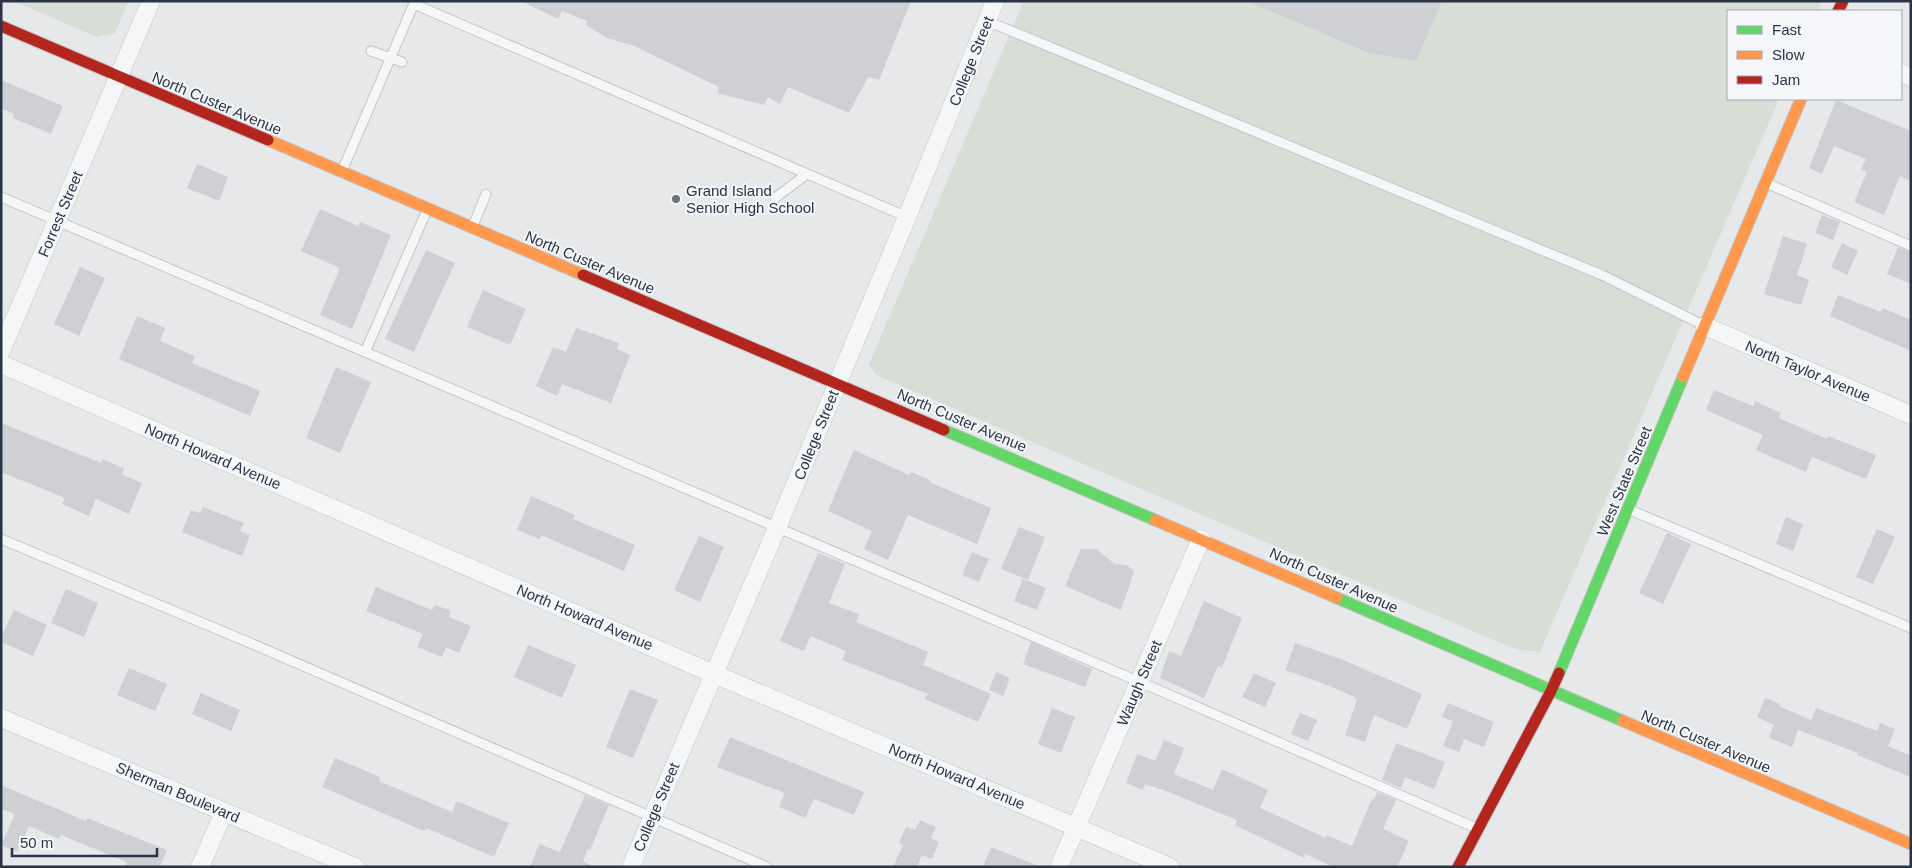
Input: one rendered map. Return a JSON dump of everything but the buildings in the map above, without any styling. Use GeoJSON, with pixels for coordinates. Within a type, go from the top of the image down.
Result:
{"type":"FeatureCollection","features":[{"type":"Feature","properties":{"kind":"street","name":"Forrest Street"},"geometry":{"type":"LineString","coordinates":[[1,351],[151,1]]}},
{"type":"Feature","properties":{"kind":"street","name":"College Street"},"geometry":{"type":"LineString","coordinates":[[631,867],[777,528],[907,218],[995,1]]}},
{"type":"Feature","properties":{"kind":"street","name":"North Custer Avenue"},"geometry":{"type":"LineString","coordinates":[[1,26],[1911,844]]}},
{"type":"Feature","properties":{"kind":"street","name":"West State Street"},"geometry":{"type":"LineString","coordinates":[[1458,867],[1551,691],[1801,100]]}},
{"type":"Feature","properties":{"kind":"street","name":"North Taylor Avenue"},"geometry":{"type":"LineString","coordinates":[[1705,326],[1911,415]]}},
{"type":"Feature","properties":{"kind":"street","name":"North Howard Avenue"},"geometry":{"type":"LineString","coordinates":[[1,364],[714,674],[1170,867]]}},
{"type":"Feature","properties":{"kind":"street","name":"Waugh Street"},"geometry":{"type":"LineString","coordinates":[[1059,867],[1201,539]]}},
{"type":"Feature","properties":{"kind":"street","name":"Sherman Boulevard"},"geometry":{"type":"LineString","coordinates":[[1,718],[355,867]]}},
{"type":"Feature","properties":{"kind":"street"},"geometry":{"type":"LineString","coordinates":[[200,867],[224,812]]}},
{"type":"Feature","properties":{"kind":"lane"},"geometry":{"type":"LineString","coordinates":[[341,173],[415,3],[907,218]]}},
{"type":"Feature","properties":{"kind":"lane"},"geometry":{"type":"LineString","coordinates":[[987,21],[1602,275],[1705,326]]}},
{"type":"Feature","properties":{"kind":"lane"},"geometry":{"type":"LineString","coordinates":[[371,51],[402,62]]}},
{"type":"Feature","properties":{"kind":"lane"},"geometry":{"type":"LineString","coordinates":[[775,198],[807,174]]}},
{"type":"Feature","properties":{"kind":"lane"},"geometry":{"type":"LineString","coordinates":[[1766,183],[1911,246]]}},
{"type":"Feature","properties":{"kind":"lane"},"geometry":{"type":"LineString","coordinates":[[472,228],[486,194]]}},
{"type":"Feature","properties":{"kind":"lane"},"geometry":{"type":"LineString","coordinates":[[1,197],[1140,682],[1479,829]]}},
{"type":"Feature","properties":{"kind":"lane"},"geometry":{"type":"LineString","coordinates":[[365,352],[427,209]]}},
{"type":"Feature","properties":{"kind":"lane"},"geometry":{"type":"LineString","coordinates":[[1628,509],[1911,628]]}},
{"type":"Feature","properties":{"kind":"lane"},"geometry":{"type":"LineString","coordinates":[[1,539],[256,646],[767,867]]}},
{"type":"Feature","properties":{"kind":"shaded area"},"geometry":{"type":"Polygon","coordinates":[[[13,1],[129,1],[115,33],[97,37],[13,1]]]}},
{"type":"Feature","properties":{"kind":"shaded area"},"geometry":{"type":"Polygon","coordinates":[[[1024,1],[1822,1],[1818,10],[1727,10],[1727,100],[1779,100],[1540,652],[1515,649],[876,375],[869,364],[1024,1]]]}},
{"type":"Feature","properties":{"kind":"traffic: fast"},"geometry":{"type":"LineString","coordinates":[[1559,673],[1683,377]]}},
{"type":"Feature","properties":{"kind":"traffic: fast"},"geometry":{"type":"LineString","coordinates":[[944,430],[1155,520]]}},
{"type":"Feature","properties":{"kind":"traffic: fast"},"geometry":{"type":"LineString","coordinates":[[1337,598],[1623,721]]}},
{"type":"Feature","properties":{"kind":"traffic: slow"},"geometry":{"type":"LineString","coordinates":[[1683,377],[1801,100]]}},
{"type":"Feature","properties":{"kind":"traffic: slow"},"geometry":{"type":"LineString","coordinates":[[268,140],[583,275]]}},
{"type":"Feature","properties":{"kind":"traffic: slow"},"geometry":{"type":"LineString","coordinates":[[1155,520],[1337,598]]}},
{"type":"Feature","properties":{"kind":"traffic: slow"},"geometry":{"type":"LineString","coordinates":[[1623,721],[1911,844]]}},
{"type":"Feature","properties":{"kind":"traffic: jam"},"geometry":{"type":"LineString","coordinates":[[1838,10],[1843,1]]}},
{"type":"Feature","properties":{"kind":"traffic: jam"},"geometry":{"type":"LineString","coordinates":[[1,26],[268,140]]}},
{"type":"Feature","properties":{"kind":"traffic: jam"},"geometry":{"type":"LineString","coordinates":[[583,275],[944,430]]}},
{"type":"Feature","properties":{"kind":"traffic: jam"},"geometry":{"type":"LineString","coordinates":[[1458,867],[1559,673]]}},
{"type":"Feature","properties":{"kind":"place","name":"Grand Island Senior High School"},"geometry":{"type":"Point","coordinates":[676,199]}}]}
